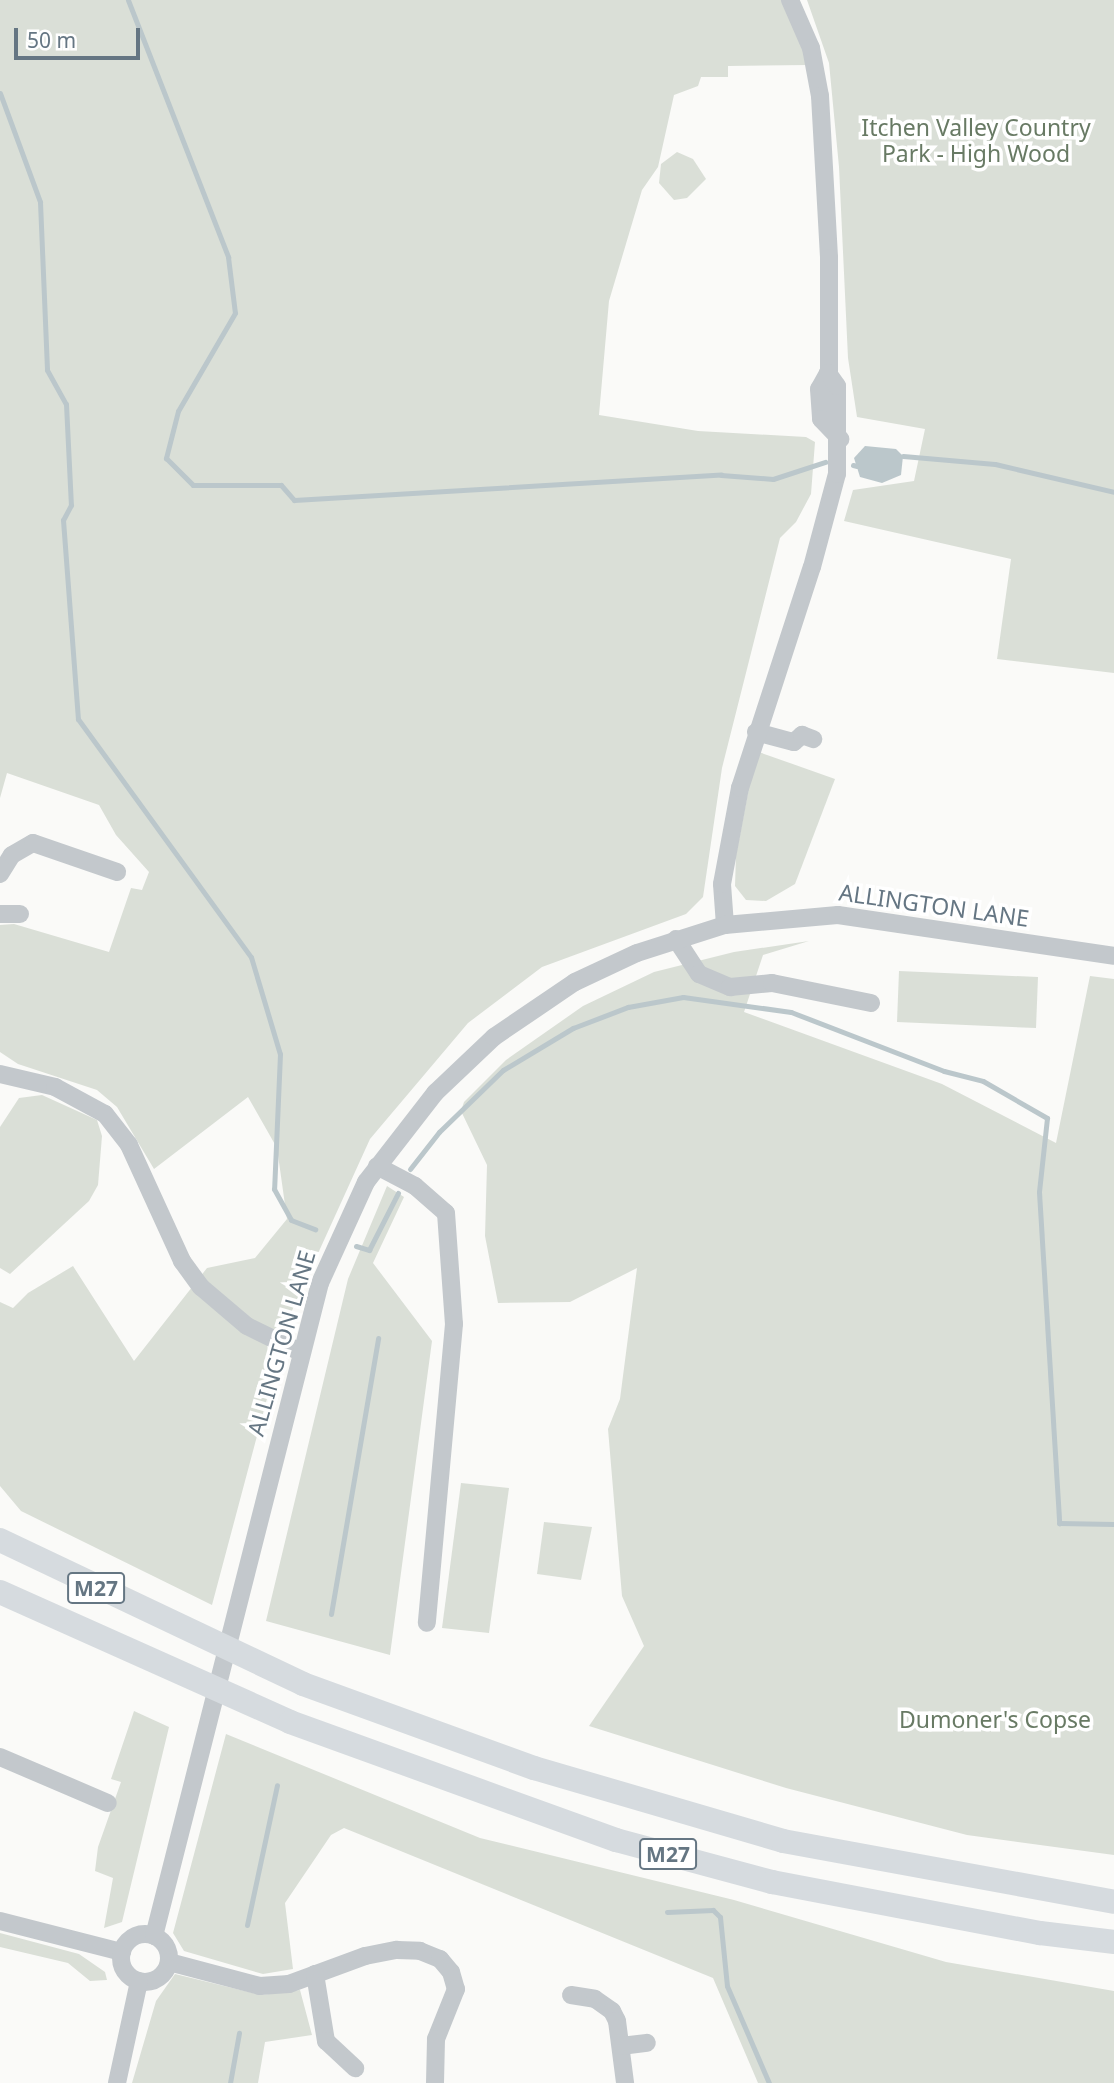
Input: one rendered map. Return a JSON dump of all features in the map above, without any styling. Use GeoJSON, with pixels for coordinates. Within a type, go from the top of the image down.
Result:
{"type":"FeatureCollection","features":[{"type":"Feature","properties":{"kind":"highway","name":"M27"},"geometry":{"type":"LineString","coordinates":[[0,1540],[303,1684],[534,1768],[783,1841],[1114,1902]]}},
{"type":"Feature","properties":{"kind":"highway","name":"M27"},"geometry":{"type":"LineString","coordinates":[[0,1592],[290,1722],[616,1840],[772,1882],[1040,1933],[1114,1942]]}},
{"type":"Feature","properties":{"kind":"street"},"geometry":{"type":"LineString","coordinates":[[725,925],[722,884],[731,828],[756,732],[826,520],[840,439],[821,419],[819,389],[828,373],[811,48],[790,0]]}},
{"type":"Feature","properties":{"kind":"street"},"geometry":{"type":"LineString","coordinates":[[756,732],[794,742],[802,736],[813,739]]}},
{"type":"Feature","properties":{"kind":"street"},"geometry":{"type":"LineString","coordinates":[[0,874],[12,855],[33,843],[117,872]]}},
{"type":"Feature","properties":{"kind":"street"},"geometry":{"type":"LineString","coordinates":[[0,914],[20,914]]}},
{"type":"Feature","properties":{"kind":"street","name":"ALLINGTON LANE"},"geometry":{"type":"LineString","coordinates":[[154,1936],[300,1352],[332,1251],[377,1166],[435,1093],[494,1037],[575,982],[676,939],[725,925],[851,916],[1114,956]]}},
{"type":"Feature","properties":{"kind":"street"},"geometry":{"type":"LineString","coordinates":[[676,939],[699,974],[730,987],[772,983],[871,1003]]}},
{"type":"Feature","properties":{"kind":"street"},"geometry":{"type":"LineString","coordinates":[[2,1079],[55,1087],[105,1114],[129,1145],[182,1261],[201,1287],[247,1326],[300,1352]]}},
{"type":"Feature","properties":{"kind":"street"},"geometry":{"type":"LineString","coordinates":[[377,1166],[415,1186],[446,1213],[454,1324],[427,1623]]}},
{"type":"Feature","properties":{"kind":"street"},"geometry":{"type":"LineString","coordinates":[[0,1757],[108,1804]]}},
{"type":"Feature","properties":{"kind":"street"},"geometry":{"type":"LineString","coordinates":[[0,1921],[122,1952]]}},
{"type":"Feature","properties":{"kind":"street"},"geometry":{"type":"LineString","coordinates":[[138,1935],[154,1936],[166,1946],[169,1962],[161,1975],[139,1980],[127,1973],[122,1952],[138,1935]]}},
{"type":"Feature","properties":{"kind":"street"},"geometry":{"type":"LineString","coordinates":[[169,1962],[260,1986],[289,1984],[365,1955],[397,1950],[420,1951],[440,1959],[456,1989],[436,2039],[435,2083]]}},
{"type":"Feature","properties":{"kind":"street"},"geometry":{"type":"LineString","coordinates":[[315,1974],[326,2041],[355,2068]]}},
{"type":"Feature","properties":{"kind":"street"},"geometry":{"type":"LineString","coordinates":[[117,2083],[139,1980]]}},
{"type":"Feature","properties":{"kind":"street"},"geometry":{"type":"LineString","coordinates":[[570,1995],[595,1998],[612,2011],[621,2046],[625,2083]]}},
{"type":"Feature","properties":{"kind":"street"},"geometry":{"type":"LineString","coordinates":[[621,2046],[647,2043]]}},
{"type":"Feature","properties":{"kind":"green space"},"geometry":{"type":"Polygon","coordinates":[[[0,0],[784,0],[808,65],[728,66],[728,77],[701,77],[698,86],[674,95],[658,167],[642,190],[609,301],[599,415],[698,431],[806,437],[815,442],[811,494],[796,522],[780,538],[722,768],[703,897],[686,914],[542,967],[468,1023],[370,1139],[290,1315],[267,1345],[273,1376],[212,1605],[21,1511],[0,1486],[0,1302],[13,1308],[28,1293],[73,1266],[134,1361],[207,1268],[255,1258],[287,1219],[277,1148],[248,1097],[154,1169],[117,1107],[97,1090],[18,1064],[0,1052],[0,925],[14,924],[109,952],[131,888],[142,890],[149,872],[116,835],[99,805],[7,773],[0,798],[0,0]]]}},
{"type":"Feature","properties":{"kind":"green space","name":"Itchen Valley Country Park - High Wood"},"geometry":{"type":"Polygon","coordinates":[[[807,0],[1114,0],[1114,673],[997,659],[1011,559],[844,521],[853,490],[914,481],[925,429],[857,417],[848,358],[839,167],[829,63],[807,0]]]}},
{"type":"Feature","properties":{"kind":"green space"},"geometry":{"type":"Polygon","coordinates":[[[677,152],[693,159],[706,179],[687,198],[674,200],[659,183],[661,164],[677,152]]]}},
{"type":"Feature","properties":{"kind":"green space"},"geometry":{"type":"Polygon","coordinates":[[[756,751],[835,779],[795,884],[766,901],[746,900],[735,886],[736,855],[756,751]]]}},
{"type":"Feature","properties":{"kind":"green space","name":"Dumoner's Copse"},"geometry":{"type":"Polygon","coordinates":[[[809,941],[763,955],[744,1012],[942,1084],[1056,1143],[1090,976],[1114,979],[1114,1855],[967,1835],[786,1788],[589,1726],[644,1646],[622,1596],[608,1429],[620,1399],[637,1268],[570,1302],[498,1303],[485,1236],[487,1165],[461,1111],[464,1102],[506,1060],[583,1006],[654,972],[734,952],[809,941]]]}},
{"type":"Feature","properties":{"kind":"green space"},"geometry":{"type":"Polygon","coordinates":[[[899,971],[1038,977],[1036,1028],[897,1022],[899,971]]]}},
{"type":"Feature","properties":{"kind":"green space"},"geometry":{"type":"Polygon","coordinates":[[[42,1095],[97,1120],[102,1136],[98,1185],[89,1201],[10,1274],[0,1268],[0,1127],[19,1098],[42,1095]]]}},
{"type":"Feature","properties":{"kind":"green space"},"geometry":{"type":"Polygon","coordinates":[[[387,1186],[404,1197],[373,1263],[432,1341],[390,1655],[266,1621],[348,1279],[387,1186]]]}},
{"type":"Feature","properties":{"kind":"green space"},"geometry":{"type":"Polygon","coordinates":[[[461,1483],[509,1488],[489,1633],[442,1628],[461,1483]]]}},
{"type":"Feature","properties":{"kind":"green space"},"geometry":{"type":"Polygon","coordinates":[[[544,1522],[592,1527],[581,1580],[537,1574],[544,1522]]]}},
{"type":"Feature","properties":{"kind":"green space"},"geometry":{"type":"Polygon","coordinates":[[[134,1711],[169,1727],[122,1922],[104,1928],[113,1878],[95,1871],[98,1847],[121,1782],[111,1779],[134,1711]]]}},
{"type":"Feature","properties":{"kind":"green space"},"geometry":{"type":"Polygon","coordinates":[[[226,1734],[480,1838],[734,1900],[946,1962],[1114,1991],[1114,2083],[758,2083],[713,1978],[344,1828],[331,1835],[285,1903],[293,1969],[263,1974],[184,1951],[173,1933],[226,1734]]]}},
{"type":"Feature","properties":{"kind":"green space"},"geometry":{"type":"Polygon","coordinates":[[[0,1933],[79,1954],[105,1972],[107,1980],[90,1981],[68,1963],[0,1947],[0,1933]]]}},
{"type":"Feature","properties":{"kind":"green space"},"geometry":{"type":"Polygon","coordinates":[[[175,1974],[261,1995],[300,1990],[312,2035],[265,2042],[258,2083],[132,2083],[156,2001],[175,1974]]]}},
{"type":"Feature","properties":{"kind":"shaded area"},"geometry":{"type":"Polygon","coordinates":[[[865,446],[896,449],[903,456],[901,475],[882,483],[860,477],[854,458],[865,446]]]}},
{"type":"Feature","properties":{"kind":"waterway"},"geometry":{"type":"LineString","coordinates":[[128,0],[228,257],[235,313],[178,411],[166,458],[193,485],[281,485],[294,500],[721,475],[773,479],[825,462]]}},
{"type":"Feature","properties":{"kind":"waterway"},"geometry":{"type":"LineString","coordinates":[[0,93],[40,202],[47,370],[66,404],[71,505],[63,520],[78,719],[251,957],[280,1054],[274,1189],[291,1220],[315,1229]]}},
{"type":"Feature","properties":{"kind":"waterway"},"geometry":{"type":"LineString","coordinates":[[903,456],[995,464],[1114,492]]}},
{"type":"Feature","properties":{"kind":"waterway"},"geometry":{"type":"LineString","coordinates":[[853,465],[857,466]]}},
{"type":"Feature","properties":{"kind":"waterway"},"geometry":{"type":"LineString","coordinates":[[410,1169],[439,1132],[503,1070],[573,1028],[628,1007],[683,997],[791,1012],[944,1071],[983,1081],[1047,1118],[1039,1192],[1059,1523],[1114,1524]]}},
{"type":"Feature","properties":{"kind":"waterway"},"geometry":{"type":"LineString","coordinates":[[356,1246],[369,1250],[398,1193]]}},
{"type":"Feature","properties":{"kind":"waterway"},"geometry":{"type":"LineString","coordinates":[[331,1614],[378,1338]]}},
{"type":"Feature","properties":{"kind":"waterway"},"geometry":{"type":"LineString","coordinates":[[247,1925],[277,1785]]}},
{"type":"Feature","properties":{"kind":"waterway"},"geometry":{"type":"LineString","coordinates":[[667,1912],[713,1910],[720,1917],[727,1986],[769,2083]]}},
{"type":"Feature","properties":{"kind":"waterway"},"geometry":{"type":"LineString","coordinates":[[230,2083],[239,2033]]}}]}
